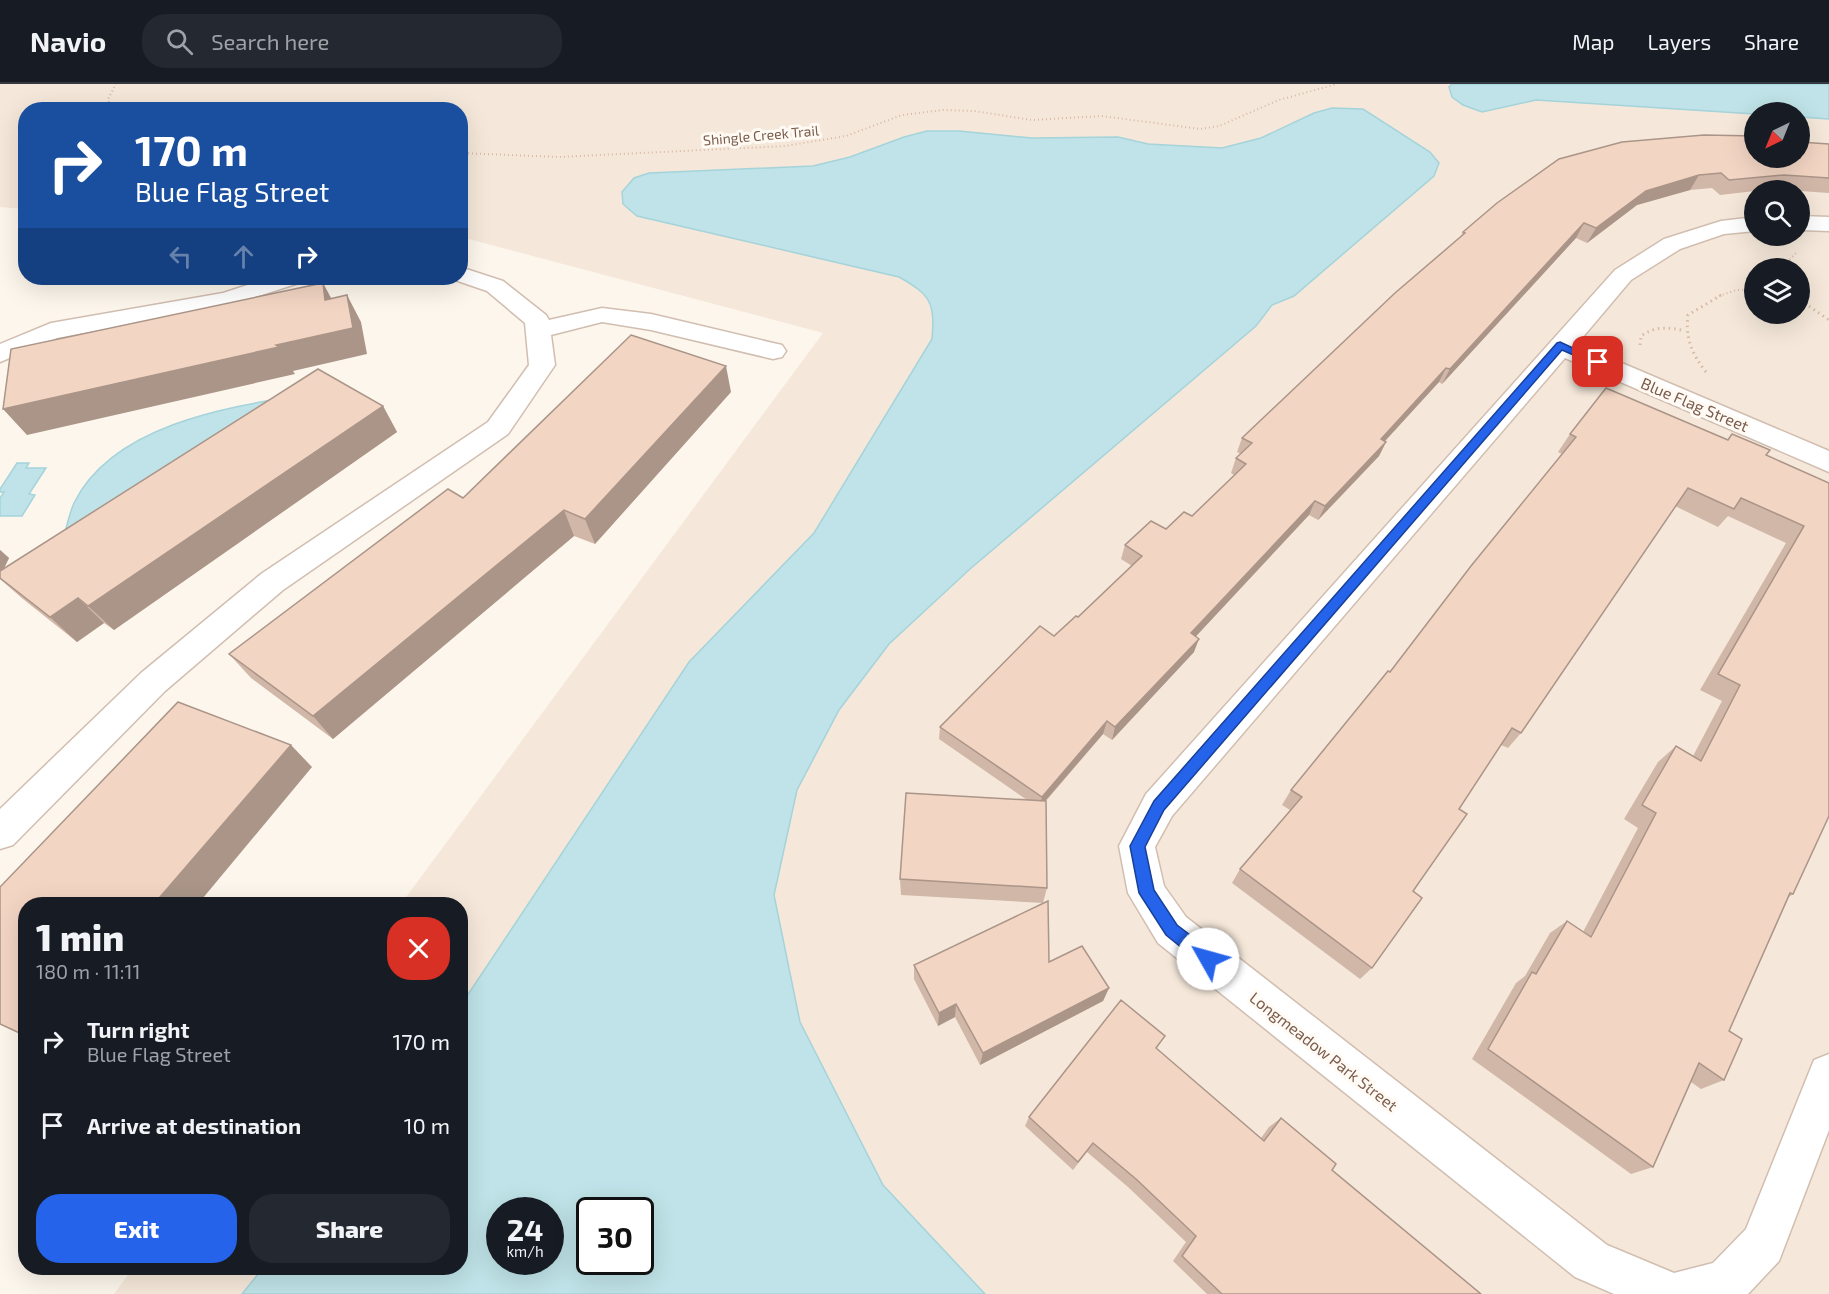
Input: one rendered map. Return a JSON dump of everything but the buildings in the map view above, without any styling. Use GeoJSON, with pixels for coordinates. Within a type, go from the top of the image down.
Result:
{"type":"FeatureCollection","features":[{"type":"Feature","properties":{"kind":"street","name":"Longmeadow Park Street"},"geometry":{"type":"LineString","coordinates":[[1670,1294],[1591,1261],[1172,930],[1147,893],[1137,846],[1159,805],[1623,275],[1672,244],[1721,228],[1744,225]]}},
{"type":"Feature","properties":{"kind":"street"},"geometry":{"type":"LineString","coordinates":[[0,833],[153,682],[272,582],[498,428],[542,365],[537,320],[495,286],[468,277]]}},
{"type":"Feature","properties":{"kind":"street"},"geometry":{"type":"LineString","coordinates":[[0,354],[51,331],[227,299],[270,285]]}},
{"type":"Feature","properties":{"kind":"street"},"geometry":{"type":"LineString","coordinates":[[538,331],[602,315],[651,322],[773,351]]}},
{"type":"Feature","properties":{"kind":"street","name":"Blue Flag Street"},"geometry":{"type":"LineString","coordinates":[[1560,346],[1829,462]]}},
{"type":"Feature","properties":{"kind":"street"},"geometry":{"type":"LineString","coordinates":[[1679,1294],[1725,1284],[1762,1245],[1829,1075]]}},
{"type":"Feature","properties":{"kind":"path"},"geometry":{"type":"LineString","coordinates":[[109,102],[108,99],[116,84]]}},
{"type":"Feature","properties":{"kind":"path","name":"Shingle Creek Trail"},"geometry":{"type":"LineString","coordinates":[[468,153],[559,157],[785,146],[846,136],[902,115],[943,110],[974,111],[1032,120],[1102,116],[1200,129],[1219,126],[1279,100],[1337,84]]}},
{"type":"Feature","properties":{"kind":"path"},"geometry":{"type":"LineString","coordinates":[[1791,258],[1802,247]]}},
{"type":"Feature","properties":{"kind":"path"},"geometry":{"type":"LineString","coordinates":[[1701,375],[1708,374],[1694,358],[1685,331],[1688,315],[1712,297],[1732,289],[1744,289]]}},
{"type":"Feature","properties":{"kind":"path"},"geometry":{"type":"LineString","coordinates":[[1810,307],[1829,320]]}},
{"type":"Feature","properties":{"kind":"path"},"geometry":{"type":"LineString","coordinates":[[1641,348],[1639,342],[1641,336],[1648,331],[1667,327],[1685,331]]}},
{"type":"Feature","properties":{"kind":"shaded area"},"geometry":{"type":"Polygon","coordinates":[[[0,84],[1829,84],[1829,1294],[114,1294],[128,1275],[468,1275],[468,897],[406,897],[823,333],[468,239],[468,102],[18,102],[18,208],[0,207],[0,84]]]}},
{"type":"Feature","properties":{"kind":"water"},"geometry":{"type":"Polygon","coordinates":[[[1452,84],[1829,84],[1829,119],[1810,118],[1810,102],[1744,102],[1744,113],[1536,100],[1482,112],[1463,105],[1452,97],[1449,87],[1452,84]]]}},
{"type":"Feature","properties":{"kind":"water"},"geometry":{"type":"Polygon","coordinates":[[[1332,108],[1363,109],[1430,152],[1439,163],[1434,176],[1294,296],[1272,305],[1256,326],[970,569],[889,644],[839,710],[797,790],[774,895],[800,1022],[883,1185],[985,1294],[242,1294],[257,1275],[468,1275],[468,994],[689,662],[814,533],[932,339],[933,317],[929,301],[918,289],[899,277],[637,216],[623,204],[622,192],[634,178],[649,173],[813,166],[850,157],[927,131],[959,131],[1032,138],[1118,137],[1148,144],[1222,148],[1261,138],[1314,113],[1332,108]]]}},
{"type":"Feature","properties":{"kind":"water"},"geometry":{"type":"Polygon","coordinates":[[[314,393],[63,538],[74,503],[93,476],[117,453],[179,422],[249,404],[314,393]]]}},
{"type":"Feature","properties":{"kind":"water"},"geometry":{"type":"Polygon","coordinates":[[[17,463],[29,463],[26,468],[46,468],[29,494],[35,495],[22,516],[0,516],[0,498],[4,492],[0,492],[0,489],[17,463]]]}},
{"type":"Feature","properties":{"kind":"route"},"geometry":{"type":"LineString","coordinates":[[1208,959],[1172,930],[1147,893],[1137,846],[1159,805],[1560,346],[1598,362]]}}]}
